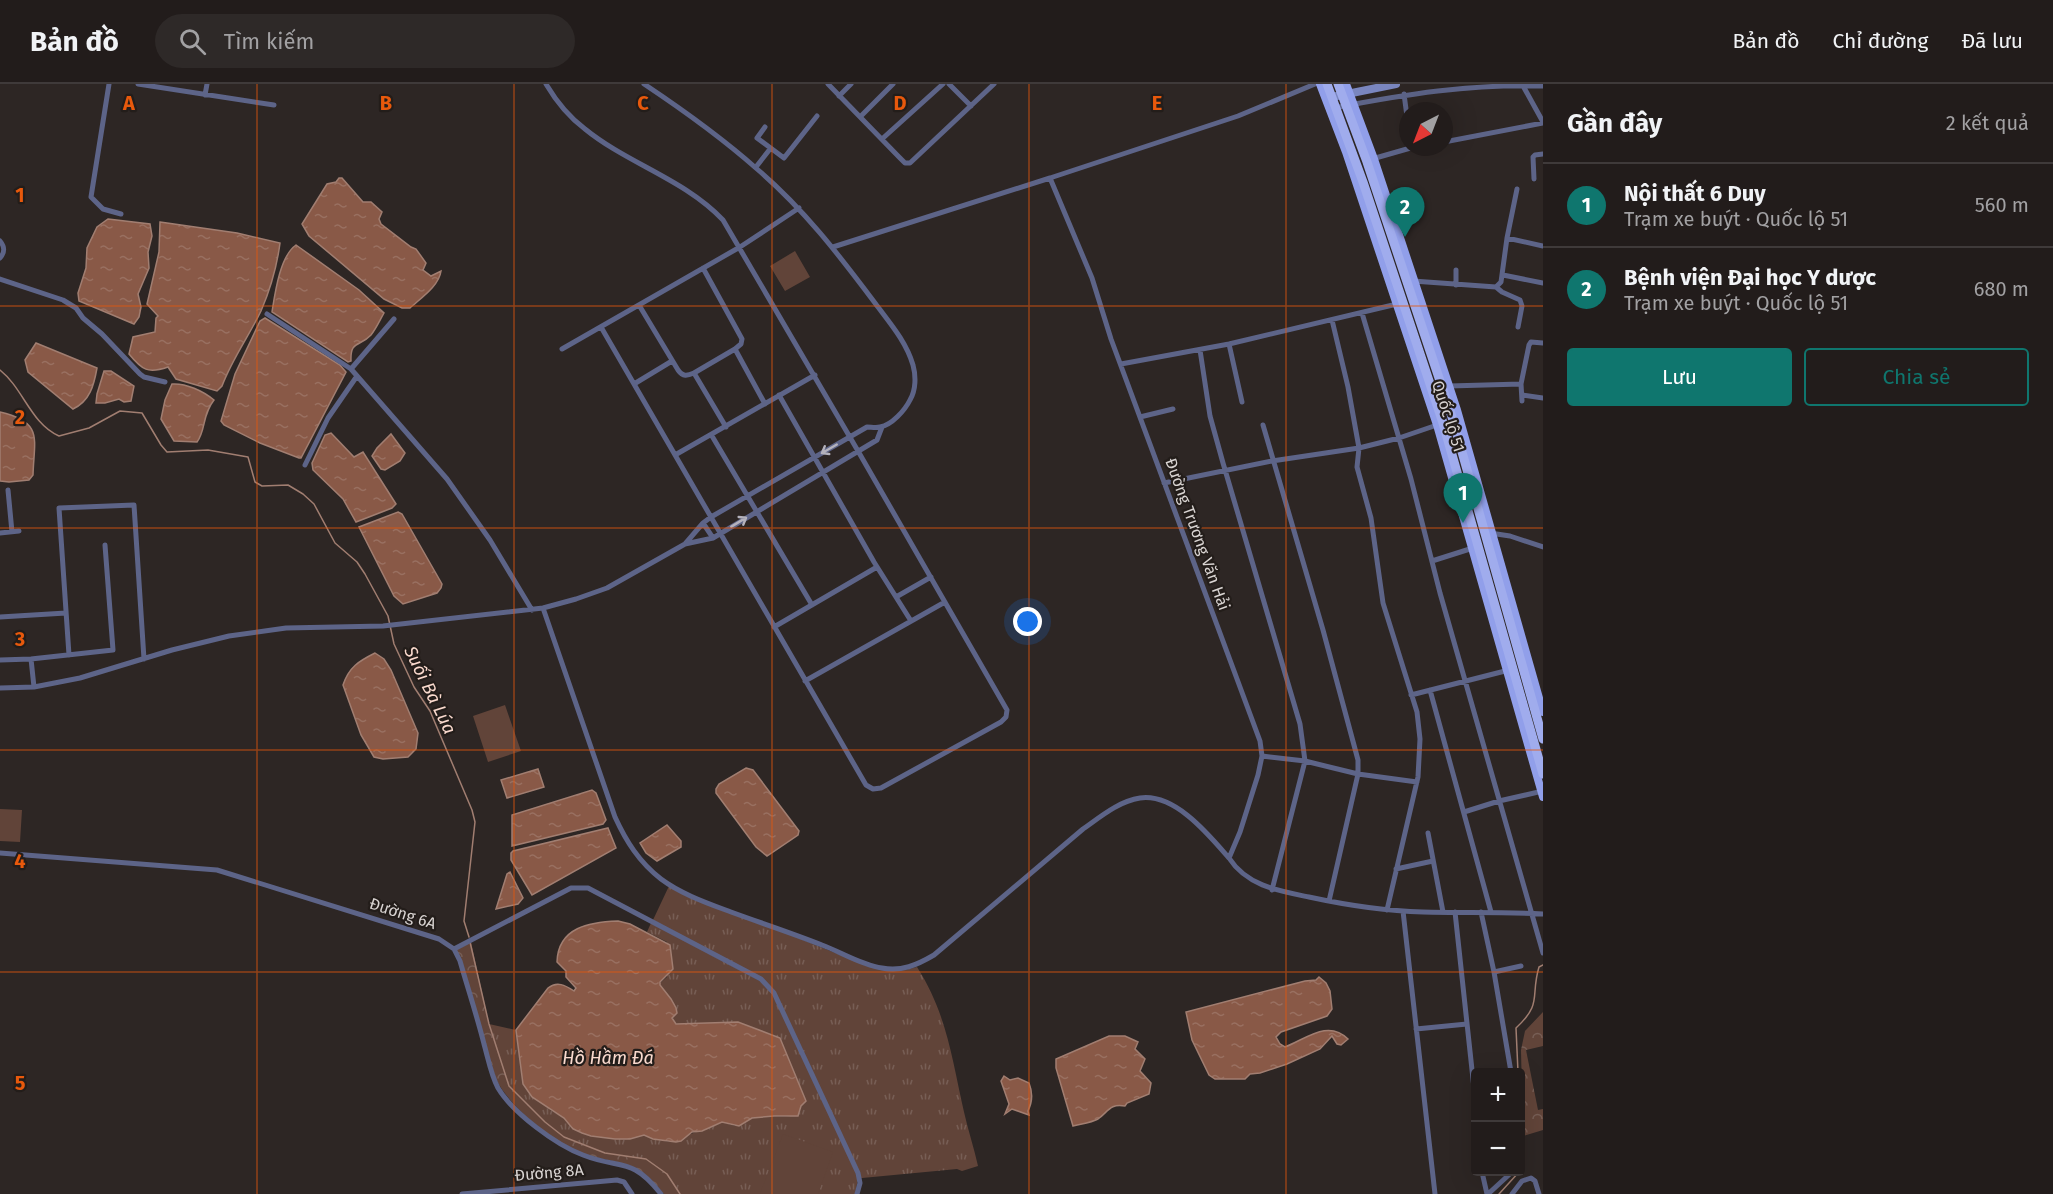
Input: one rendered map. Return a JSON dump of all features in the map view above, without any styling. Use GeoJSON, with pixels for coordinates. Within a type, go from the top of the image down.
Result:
{"type":"FeatureCollection","features":[{"type":"Feature","properties":{"kind":"highway","name":"Quốc lộ 51"},"geometry":{"type":"LineString","coordinates":[[1326,84],[1329,98],[1364,182],[1400,303],[1448,421],[1489,533],[1540,710],[1543,739]]}},
{"type":"Feature","properties":{"kind":"highway","name":"Quốc lộ 51"},"geometry":{"type":"LineString","coordinates":[[1338,84],[1346,94],[1410,281],[1448,421],[1476,548],[1510,670],[1543,774]]}},
{"type":"Feature","properties":{"kind":"main road"},"geometry":{"type":"LineString","coordinates":[[1316,84],[1326,84]]}},
{"type":"Feature","properties":{"kind":"main road","name":"Quốc lộ 51"},"geometry":{"type":"LineString","coordinates":[[1316,84],[1329,98]]}},
{"type":"Feature","properties":{"kind":"main road","name":"Quốc lộ 51"},"geometry":{"type":"LineString","coordinates":[[1346,84],[1346,94]]}},
{"type":"Feature","properties":{"kind":"main road"},"geometry":{"type":"LineString","coordinates":[[1329,98],[1396,84]]}},
{"type":"Feature","properties":{"kind":"main road","name":"Quốc lộ 51"},"geometry":{"type":"LineString","coordinates":[[1410,281],[1449,386],[1448,421]]}},
{"type":"Feature","properties":{"kind":"main road","name":"Quốc lộ 51"},"geometry":{"type":"LineString","coordinates":[[1510,670],[1543,793]]}},
{"type":"Feature","properties":{"kind":"street"},"geometry":{"type":"LineString","coordinates":[[109,84],[91,197],[103,209],[121,214]]}},
{"type":"Feature","properties":{"kind":"street"},"geometry":{"type":"LineString","coordinates":[[138,84],[274,105]]}},
{"type":"Feature","properties":{"kind":"street"},"geometry":{"type":"LineString","coordinates":[[205,95],[207,84]]}},
{"type":"Feature","properties":{"kind":"street"},"geometry":{"type":"LineString","coordinates":[[546,84],[571,117],[585,130],[679,184],[712,208],[723,220],[815,375],[1007,710],[1006,717],[1001,722],[881,788],[873,789],[866,785],[601,327]]}},
{"type":"Feature","properties":{"kind":"street"},"geometry":{"type":"LineString","coordinates":[[0,688],[34,687],[80,678],[182,647],[238,634],[286,628],[383,626],[532,610],[576,599],[607,588],[685,544],[713,538],[877,440],[882,427],[901,413],[913,395],[915,374],[903,341],[833,247],[799,208],[756,167],[646,84]]}},
{"type":"Feature","properties":{"kind":"street"},"geometry":{"type":"LineString","coordinates":[[828,84],[905,163],[910,163],[994,84]]}},
{"type":"Feature","properties":{"kind":"street"},"geometry":{"type":"LineString","coordinates":[[839,96],[851,84]]}},
{"type":"Feature","properties":{"kind":"street"},"geometry":{"type":"LineString","coordinates":[[861,116],[893,84]]}},
{"type":"Feature","properties":{"kind":"street"},"geometry":{"type":"LineString","coordinates":[[882,139],[944,84]]}},
{"type":"Feature","properties":{"kind":"street"},"geometry":{"type":"LineString","coordinates":[[949,84],[971,106]]}},
{"type":"Feature","properties":{"kind":"street"},"geometry":{"type":"LineString","coordinates":[[833,247],[1238,116],[1316,84]]}},
{"type":"Feature","properties":{"kind":"street"},"geometry":{"type":"LineString","coordinates":[[1453,140],[1543,122],[1522,84]]}},
{"type":"Feature","properties":{"kind":"street"},"geometry":{"type":"LineString","coordinates":[[1333,108],[1404,94],[1471,85],[1543,86]]}},
{"type":"Feature","properties":{"kind":"street"},"geometry":{"type":"LineString","coordinates":[[1404,94],[1405,102]]}},
{"type":"Feature","properties":{"kind":"street"},"geometry":{"type":"LineString","coordinates":[[765,127],[757,138],[781,157],[786,156],[817,116]]}},
{"type":"Feature","properties":{"kind":"street"},"geometry":{"type":"LineString","coordinates":[[756,167],[770,149]]}},
{"type":"Feature","properties":{"kind":"street"},"geometry":{"type":"LineString","coordinates":[[1370,160],[1399,151]]}},
{"type":"Feature","properties":{"kind":"street"},"geometry":{"type":"LineString","coordinates":[[1534,178],[1533,158],[1535,155],[1543,154]]}},
{"type":"Feature","properties":{"kind":"street","name":"Đường Trương Văn Hải"},"geometry":{"type":"LineString","coordinates":[[1050,178],[1092,278],[1120,364],[1260,741],[1262,756]]}},
{"type":"Feature","properties":{"kind":"street"},"geometry":{"type":"LineString","coordinates":[[1410,281],[1500,286],[1517,189]]}},
{"type":"Feature","properties":{"kind":"street"},"geometry":{"type":"LineString","coordinates":[[562,349],[740,247],[799,208]]}},
{"type":"Feature","properties":{"kind":"street"},"geometry":{"type":"LineString","coordinates":[[1507,238],[1543,246]]}},
{"type":"Feature","properties":{"kind":"street"},"geometry":{"type":"LineString","coordinates":[[0,241],[4,250],[0,258]]}},
{"type":"Feature","properties":{"kind":"street"},"geometry":{"type":"LineString","coordinates":[[639,305],[681,375],[694,373],[735,349],[741,344],[742,339],[704,268]]}},
{"type":"Feature","properties":{"kind":"street"},"geometry":{"type":"LineString","coordinates":[[1456,270],[1456,285]]}},
{"type":"Feature","properties":{"kind":"street"},"geometry":{"type":"LineString","coordinates":[[1503,275],[1543,283]]}},
{"type":"Feature","properties":{"kind":"street"},"geometry":{"type":"LineString","coordinates":[[0,279],[70,303],[140,374],[165,382]]}},
{"type":"Feature","properties":{"kind":"street"},"geometry":{"type":"LineString","coordinates":[[1496,287],[1520,300],[1522,306],[1518,327]]}},
{"type":"Feature","properties":{"kind":"street"},"geometry":{"type":"LineString","coordinates":[[1120,364],[1229,344],[1400,303]]}},
{"type":"Feature","properties":{"kind":"street"},"geometry":{"type":"LineString","coordinates":[[1362,313],[1543,953]]}},
{"type":"Feature","properties":{"kind":"street"},"geometry":{"type":"LineString","coordinates":[[267,314],[351,369],[447,479],[490,540],[532,610]]}},
{"type":"Feature","properties":{"kind":"street"},"geometry":{"type":"LineString","coordinates":[[351,369],[394,319]]}},
{"type":"Feature","properties":{"kind":"street"},"geometry":{"type":"LineString","coordinates":[[1332,320],[1348,387],[1359,448],[1357,467],[1371,518],[1383,603],[1419,726],[1420,752],[1417,782],[1387,910]]}},
{"type":"Feature","properties":{"kind":"street"},"geometry":{"type":"LineString","coordinates":[[1543,343],[1530,342],[1521,384],[1522,398],[1543,398]]}},
{"type":"Feature","properties":{"kind":"street"},"geometry":{"type":"LineString","coordinates":[[1229,344],[1242,402]]}},
{"type":"Feature","properties":{"kind":"street"},"geometry":{"type":"LineString","coordinates":[[735,349],[765,404]]}},
{"type":"Feature","properties":{"kind":"street"},"geometry":{"type":"LineString","coordinates":[[1200,350],[1210,416],[1300,724],[1305,761],[1272,890]]}},
{"type":"Feature","properties":{"kind":"street"},"geometry":{"type":"LineString","coordinates":[[633,384],[672,360]]}},
{"type":"Feature","properties":{"kind":"street"},"geometry":{"type":"LineString","coordinates":[[694,373],[726,427]]}},
{"type":"Feature","properties":{"kind":"street"},"geometry":{"type":"LineString","coordinates":[[675,455],[712,436],[815,375]]}},
{"type":"Feature","properties":{"kind":"street"},"geometry":{"type":"LineString","coordinates":[[305,465],[327,418],[357,376]]}},
{"type":"Feature","properties":{"kind":"street"},"geometry":{"type":"LineString","coordinates":[[1449,386],[1521,384]]}},
{"type":"Feature","properties":{"kind":"street"},"geometry":{"type":"LineString","coordinates":[[779,396],[877,567],[911,621]]}},
{"type":"Feature","properties":{"kind":"street"},"geometry":{"type":"LineString","coordinates":[[1140,417],[1173,409]]}},
{"type":"Feature","properties":{"kind":"street"},"geometry":{"type":"LineString","coordinates":[[1164,483],[1272,460],[1359,448],[1399,438],[1448,421]]}},
{"type":"Feature","properties":{"kind":"street"},"geometry":{"type":"LineString","coordinates":[[1263,425],[1358,760],[1358,774],[1329,901]]}},
{"type":"Feature","properties":{"kind":"street"},"geometry":{"type":"LineString","coordinates":[[685,544],[704,523],[748,496],[867,427],[882,427]]}},
{"type":"Feature","properties":{"kind":"street"},"geometry":{"type":"LineString","coordinates":[[712,436],[812,605]]}},
{"type":"Feature","properties":{"kind":"street"},"geometry":{"type":"LineString","coordinates":[[8,490],[12,532]]}},
{"type":"Feature","properties":{"kind":"street"},"geometry":{"type":"LineString","coordinates":[[69,655],[59,508],[134,505],[144,659]]}},
{"type":"Feature","properties":{"kind":"street"},"geometry":{"type":"LineString","coordinates":[[704,523],[713,538]]}},
{"type":"Feature","properties":{"kind":"street"},"geometry":{"type":"LineString","coordinates":[[0,532],[20,531]]}},
{"type":"Feature","properties":{"kind":"street"},"geometry":{"type":"LineString","coordinates":[[1489,533],[1510,536],[1543,547]]}},
{"type":"Feature","properties":{"kind":"street"},"geometry":{"type":"LineString","coordinates":[[0,660],[113,650],[105,545]]}},
{"type":"Feature","properties":{"kind":"street"},"geometry":{"type":"LineString","coordinates":[[1432,561],[1476,548]]}},
{"type":"Feature","properties":{"kind":"street"},"geometry":{"type":"LineString","coordinates":[[774,627],[877,567]]}},
{"type":"Feature","properties":{"kind":"street"},"geometry":{"type":"LineString","coordinates":[[896,597],[931,577]]}},
{"type":"Feature","properties":{"kind":"street"},"geometry":{"type":"LineString","coordinates":[[805,681],[945,602]]}},
{"type":"Feature","properties":{"kind":"street"},"geometry":{"type":"LineString","coordinates":[[543,608],[615,817],[626,840],[648,869],[686,894],[822,945],[863,963],[881,968],[905,968],[934,955],[1083,828],[1109,810],[1132,800],[1150,797],[1188,815],[1234,866],[1251,880],[1272,890],[1387,910],[1543,914]]}},
{"type":"Feature","properties":{"kind":"street"},"geometry":{"type":"LineString","coordinates":[[0,617],[66,613]]}},
{"type":"Feature","properties":{"kind":"street"},"geometry":{"type":"LineString","coordinates":[[31,659],[34,687]]}},
{"type":"Feature","properties":{"kind":"street"},"geometry":{"type":"LineString","coordinates":[[1411,695],[1510,670]]}},
{"type":"Feature","properties":{"kind":"street"},"geometry":{"type":"LineString","coordinates":[[1430,690],[1491,912]]}},
{"type":"Feature","properties":{"kind":"street"},"geometry":{"type":"LineString","coordinates":[[1229,858],[1243,822],[1262,756],[1305,761],[1358,774],[1417,782]]}},
{"type":"Feature","properties":{"kind":"street"},"geometry":{"type":"LineString","coordinates":[[1464,812],[1499,801],[1543,793]]}},
{"type":"Feature","properties":{"kind":"street"},"geometry":{"type":"LineString","coordinates":[[1428,833],[1443,912]]}},
{"type":"Feature","properties":{"kind":"street","name":"Đường 6A"},"geometry":{"type":"LineString","coordinates":[[0,853],[204,867],[439,939],[454,949]]}},
{"type":"Feature","properties":{"kind":"street"},"geometry":{"type":"LineString","coordinates":[[1396,869],[1433,861]]}},
{"type":"Feature","properties":{"kind":"street"},"geometry":{"type":"LineString","coordinates":[[661,1194],[650,1180],[636,1169],[588,1157],[554,1141],[508,1100],[494,1080],[460,961],[454,949],[571,888],[588,888],[761,980],[774,993],[858,1173],[860,1183],[857,1194]]}},
{"type":"Feature","properties":{"kind":"street"},"geometry":{"type":"LineString","coordinates":[[1403,911],[1435,1194]]}},
{"type":"Feature","properties":{"kind":"street"},"geometry":{"type":"LineString","coordinates":[[1455,912],[1472,1068]]}},
{"type":"Feature","properties":{"kind":"street"},"geometry":{"type":"LineString","coordinates":[[1480,912],[1494,972],[1510,1068]]}},
{"type":"Feature","properties":{"kind":"street"},"geometry":{"type":"LineString","coordinates":[[1494,972],[1521,966]]}},
{"type":"Feature","properties":{"kind":"street"},"geometry":{"type":"LineString","coordinates":[[1416,1029],[1467,1024]]}},
{"type":"Feature","properties":{"kind":"street"},"geometry":{"type":"LineString","coordinates":[[1483,1176],[1488,1194],[1508,1176]]}},
{"type":"Feature","properties":{"kind":"street"},"geometry":{"type":"LineString","coordinates":[[1512,1194],[1522,1181],[1531,1178],[1535,1181],[1539,1194]]}},
{"type":"Feature","properties":{"kind":"street","name":"Đường 8A"},"geometry":{"type":"LineString","coordinates":[[462,1194],[617,1180],[624,1182],[632,1194]]}},
{"type":"Feature","properties":{"kind":"green space"},"geometry":{"type":"Polygon","coordinates":[[[795,251],[810,277],[785,291],[770,266],[795,251]]]}},
{"type":"Feature","properties":{"kind":"green space"},"geometry":{"type":"Polygon","coordinates":[[[505,705],[521,751],[488,762],[473,716],[505,705]]]}},
{"type":"Feature","properties":{"kind":"green space"},"geometry":{"type":"Polygon","coordinates":[[[0,809],[22,810],[20,842],[0,841],[0,809]]]}},
{"type":"Feature","properties":{"kind":"green space"},"geometry":{"type":"Polygon","coordinates":[[[669,886],[863,964],[905,970],[917,967],[942,1020],[978,1166],[962,1171],[957,1169],[862,1178],[858,1179],[855,1194],[680,1194],[667,1174],[646,1159],[605,1153],[580,1144],[564,1137],[545,1122],[509,1086],[489,1024],[516,1030],[521,1064],[550,1110],[564,1118],[573,1129],[591,1136],[630,1139],[644,1135],[670,1142],[722,1122],[735,1126],[758,1116],[795,1115],[800,1112],[801,1106],[806,1101],[780,1038],[738,1022],[676,1024],[674,1022],[672,1018],[675,1015],[671,999],[660,986],[660,983],[667,977],[667,942],[647,932],[651,923],[760,981],[776,992],[762,978],[653,920],[669,886]]]}},
{"type":"Feature","properties":{"kind":"green space"},"geometry":{"type":"Polygon","coordinates":[[[471,942],[489,1024],[509,1086],[545,1122],[564,1137],[605,1153],[646,1159],[667,1174],[680,1194],[664,1194],[654,1182],[637,1169],[588,1155],[563,1143],[549,1135],[512,1102],[496,1079],[456,950],[471,942]]]}},
{"type":"Feature","properties":{"kind":"green space"},"geometry":{"type":"Polygon","coordinates":[[[1543,1012],[1543,1046],[1526,1050],[1538,1110],[1543,1109],[1543,1130],[1525,1135],[1525,1068],[1521,1068],[1521,1050],[1525,1031],[1543,1012]]]}},
{"type":"Feature","properties":{"kind":"green space"},"geometry":{"type":"Polygon","coordinates":[[[783,1134],[833,1152],[818,1194],[760,1194],[783,1134]]]}},
{"type":"Feature","properties":{"kind":"water"},"geometry":{"type":"Polygon","coordinates":[[[342,178],[363,202],[371,202],[382,212],[379,219],[381,224],[416,249],[426,263],[423,270],[431,276],[441,271],[433,287],[410,308],[402,308],[384,299],[309,236],[302,224],[327,184],[336,182],[342,178]]]}},
{"type":"Feature","properties":{"kind":"water"},"geometry":{"type":"Polygon","coordinates":[[[108,219],[150,224],[152,236],[148,252],[149,268],[138,294],[141,307],[139,317],[134,324],[79,301],[78,293],[86,268],[87,248],[97,227],[108,219]]]}},
{"type":"Feature","properties":{"kind":"water"},"geometry":{"type":"Polygon","coordinates":[[[160,222],[237,233],[280,243],[273,278],[261,311],[222,386],[217,391],[176,379],[168,367],[155,370],[146,369],[129,354],[133,337],[155,332],[158,316],[147,304],[159,252],[160,222]]]}},
{"type":"Feature","properties":{"kind":"water"},"geometry":{"type":"Polygon","coordinates":[[[296,245],[359,290],[384,313],[371,335],[354,347],[351,361],[348,362],[272,312],[282,266],[290,250],[296,245]]]}},
{"type":"Feature","properties":{"kind":"water"},"geometry":{"type":"Polygon","coordinates":[[[265,318],[340,365],[346,372],[301,458],[260,443],[224,425],[221,421],[235,374],[260,321],[265,318]]]}},
{"type":"Feature","properties":{"kind":"water"},"geometry":{"type":"Polygon","coordinates":[[[36,343],[97,368],[90,392],[79,406],[73,409],[28,372],[25,360],[36,343]]]}},
{"type":"Feature","properties":{"kind":"water"},"geometry":{"type":"Polygon","coordinates":[[[104,371],[111,371],[134,386],[131,401],[124,402],[119,399],[96,403],[104,371]]]}},
{"type":"Feature","properties":{"kind":"water"},"geometry":{"type":"Polygon","coordinates":[[[172,384],[194,388],[214,400],[197,442],[174,441],[161,419],[165,400],[172,384]]]}},
{"type":"Feature","properties":{"kind":"water"},"geometry":{"type":"Polygon","coordinates":[[[0,412],[24,421],[33,434],[35,442],[33,475],[29,480],[0,481],[0,412]]]}},
{"type":"Feature","properties":{"kind":"water"},"geometry":{"type":"Polygon","coordinates":[[[331,433],[354,457],[363,452],[396,504],[392,508],[356,522],[343,499],[313,470],[312,463],[325,435],[331,433]]]}},
{"type":"Feature","properties":{"kind":"water"},"geometry":{"type":"Polygon","coordinates":[[[391,434],[405,453],[400,461],[385,470],[381,469],[372,456],[391,434]]]}},
{"type":"Feature","properties":{"kind":"water"},"geometry":{"type":"Polygon","coordinates":[[[398,512],[402,514],[442,584],[437,593],[403,604],[394,596],[359,527],[398,512]]]}},
{"type":"Feature","properties":{"kind":"water"},"geometry":{"type":"Polygon","coordinates":[[[375,653],[384,659],[391,670],[418,733],[416,749],[408,757],[383,759],[374,757],[361,735],[343,685],[355,665],[375,653]]]}},
{"type":"Feature","properties":{"kind":"water"},"geometry":{"type":"Polygon","coordinates":[[[746,768],[753,770],[799,831],[798,835],[767,856],[756,847],[716,793],[719,784],[746,768]]]}},
{"type":"Feature","properties":{"kind":"water"},"geometry":{"type":"Polygon","coordinates":[[[538,769],[544,787],[507,798],[501,780],[538,769]]]}},
{"type":"Feature","properties":{"kind":"water"},"geometry":{"type":"Polygon","coordinates":[[[592,790],[596,793],[606,820],[603,824],[512,846],[512,815],[592,790]]]}},
{"type":"Feature","properties":{"kind":"water"},"geometry":{"type":"Polygon","coordinates":[[[667,825],[681,841],[681,847],[657,861],[646,853],[640,843],[667,825]]]}},
{"type":"Feature","properties":{"kind":"water"},"geometry":{"type":"Polygon","coordinates":[[[608,828],[616,848],[532,895],[511,860],[513,851],[608,828]]]}},
{"type":"Feature","properties":{"kind":"water"},"geometry":{"type":"Polygon","coordinates":[[[510,872],[523,898],[518,904],[496,909],[507,874],[510,872]]]}},
{"type":"Feature","properties":{"kind":"water","name":"Hồ Hầm Đá"},"geometry":{"type":"Polygon","coordinates":[[[618,921],[630,924],[670,945],[673,969],[660,982],[660,985],[676,1008],[677,1013],[672,1018],[676,1024],[738,1022],[780,1038],[806,1101],[801,1106],[798,1116],[752,1118],[739,1126],[722,1122],[702,1131],[692,1132],[681,1141],[676,1142],[653,1139],[644,1135],[630,1139],[615,1139],[591,1136],[573,1129],[564,1118],[532,1097],[523,1084],[516,1030],[548,988],[558,984],[574,991],[576,988],[566,977],[566,971],[557,962],[559,950],[569,934],[587,925],[618,921]]]}},
{"type":"Feature","properties":{"kind":"water"},"geometry":{"type":"Polygon","coordinates":[[[1319,977],[1330,991],[1332,1009],[1327,1016],[1281,1032],[1276,1037],[1285,1047],[1317,1032],[1333,1031],[1348,1039],[1341,1045],[1337,1044],[1332,1036],[1320,1049],[1287,1064],[1250,1074],[1245,1079],[1215,1079],[1209,1075],[1192,1040],[1186,1012],[1316,980],[1319,977]]]}},
{"type":"Feature","properties":{"kind":"water"},"geometry":{"type":"Polygon","coordinates":[[[1109,1036],[1125,1036],[1138,1042],[1135,1049],[1145,1059],[1140,1071],[1151,1083],[1149,1094],[1125,1106],[1113,1107],[1098,1119],[1073,1126],[1056,1068],[1056,1059],[1109,1036]]]}},
{"type":"Feature","properties":{"kind":"water"},"geometry":{"type":"Polygon","coordinates":[[[1004,1076],[1010,1080],[1018,1078],[1029,1083],[1032,1097],[1029,1115],[1012,1109],[1005,1114],[1009,1104],[1001,1081],[1004,1076]]]}},
{"type":"Feature","properties":{"kind":"waterway","name":"Suối Bà Lúa"},"geometry":{"type":"LineString","coordinates":[[0,370],[15,386],[41,423],[59,436],[89,428],[120,411],[142,413],[167,452],[208,450],[248,457],[255,482],[262,486],[288,485],[314,504],[335,543],[357,562],[388,616],[394,644],[414,687],[430,711],[472,810],[475,822],[464,921],[469,937]]}},
{"type":"Feature","properties":{"kind":"waterway","name":"Suối Bà Lúa"},"geometry":{"type":"LineString","coordinates":[[470,942],[489,1024],[509,1086],[545,1122],[564,1137],[605,1153],[646,1159],[667,1174],[680,1194]]}},
{"type":"Feature","properties":{"kind":"waterway","name":"Suối Bà Lúa"},"geometry":{"type":"LineString","coordinates":[[1518,1068],[1516,1028],[1533,1006],[1539,967],[1543,965]]}},
{"type":"Feature","properties":{"kind":"waterway","name":"Suối Bà Lúa"},"geometry":{"type":"LineString","coordinates":[[1499,1194],[1515,1176]]}},
{"type":"Feature","properties":{"kind":"place","name":"Bệnh viện Đại học Y dược"},"geometry":{"type":"Point","coordinates":[1405,237]}},
{"type":"Feature","properties":{"kind":"place","name":"Nội thất 6 Duy"},"geometry":{"type":"Point","coordinates":[1463,523]}}]}
